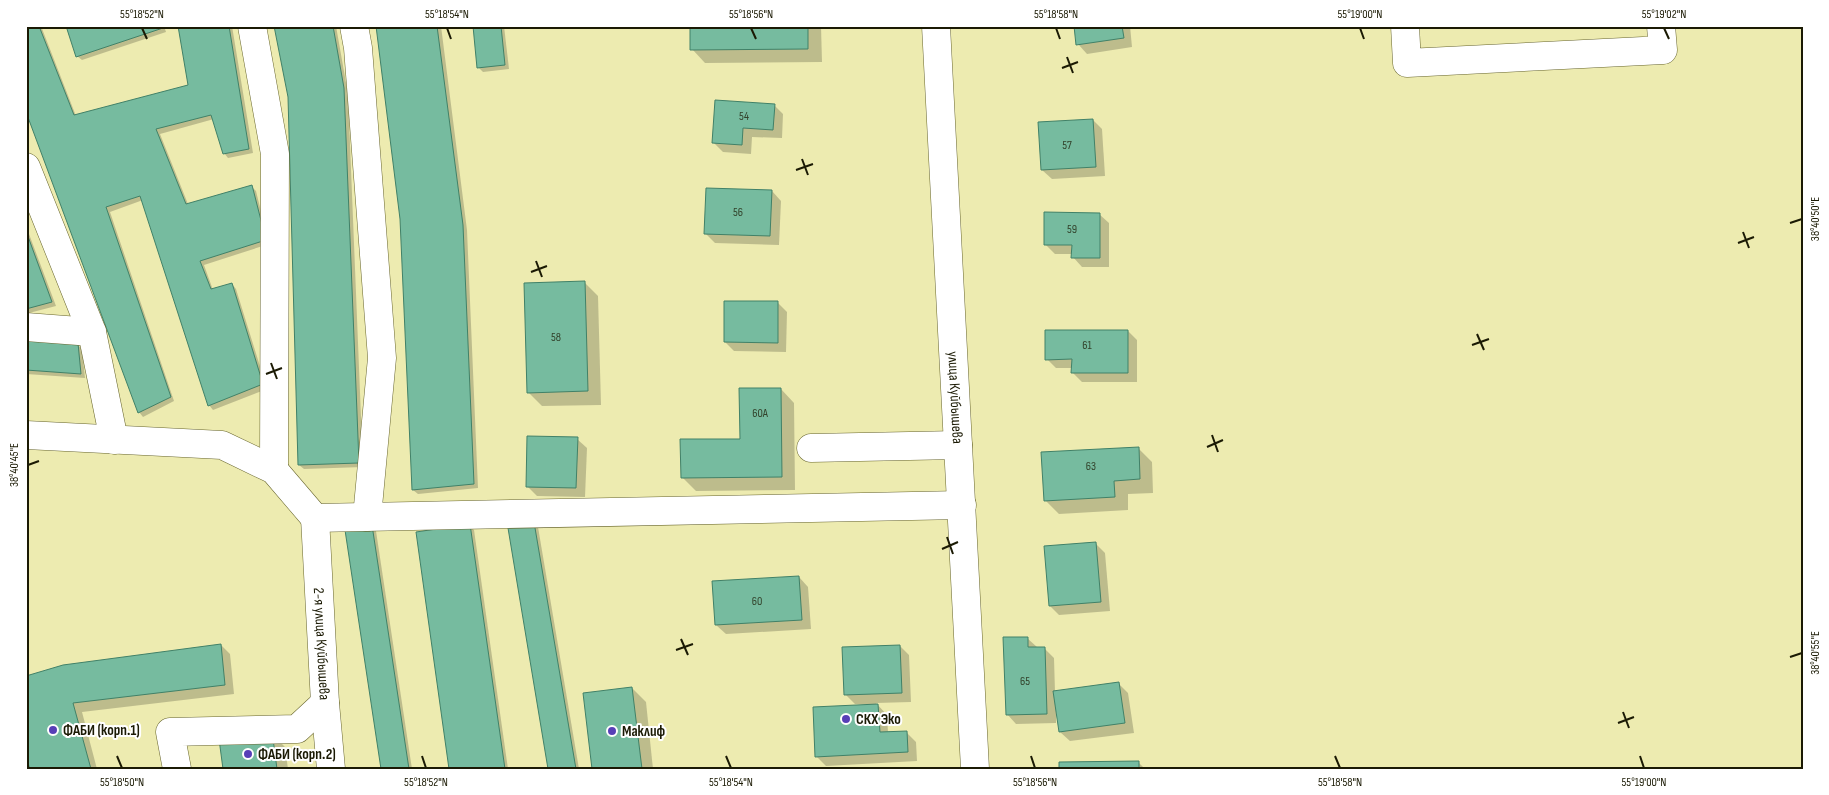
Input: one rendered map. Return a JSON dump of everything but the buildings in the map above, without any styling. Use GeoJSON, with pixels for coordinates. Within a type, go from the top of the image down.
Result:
{"type":"FeatureCollection","features":[{"type":"Feature","properties":{"kind":"street"},"geometry":{"type":"LineString","coordinates":[[252,26],[275,154],[274,470]]}},
{"type":"Feature","properties":{"kind":"street"},"geometry":{"type":"LineString","coordinates":[[354,26],[358,48],[382,358],[367,517]]}},
{"type":"Feature","properties":{"kind":"street","name":"улица Куйбышева"},"geometry":{"type":"LineString","coordinates":[[936,26],[976,769]]}},
{"type":"Feature","properties":{"kind":"street"},"geometry":{"type":"LineString","coordinates":[[1405,26],[1407,62],[1663,50],[1662,26]]}},
{"type":"Feature","properties":{"kind":"street"},"geometry":{"type":"LineString","coordinates":[[26,167],[92,332],[114,440]]}},
{"type":"Feature","properties":{"kind":"street"},"geometry":{"type":"LineString","coordinates":[[26,327],[92,332]]}},
{"type":"Feature","properties":{"kind":"street"},"geometry":{"type":"LineString","coordinates":[[26,435],[222,445],[274,470],[315,518],[962,505]]}},
{"type":"Feature","properties":{"kind":"street"},"geometry":{"type":"LineString","coordinates":[[811,448],[958,445]]}},
{"type":"Feature","properties":{"kind":"street","name":"2-я улица Куйбышева"},"geometry":{"type":"LineString","coordinates":[[315,518],[325,703],[331,769]]}},
{"type":"Feature","properties":{"kind":"street"},"geometry":{"type":"LineString","coordinates":[[177,769],[170,732],[297,729],[325,703]]}},
{"type":"Feature","properties":{"kind":"place","name":"СКХ Эко"},"geometry":{"type":"Point","coordinates":[846,719]}},
{"type":"Feature","properties":{"kind":"place","name":"ФАБИ (корп.1)"},"geometry":{"type":"Point","coordinates":[53,730]}},
{"type":"Feature","properties":{"kind":"place","name":"Маклиф"},"geometry":{"type":"Point","coordinates":[612,731]}},
{"type":"Feature","properties":{"kind":"place","name":"ФАБИ (корп.2)"},"geometry":{"type":"Point","coordinates":[248,754]}}]}
